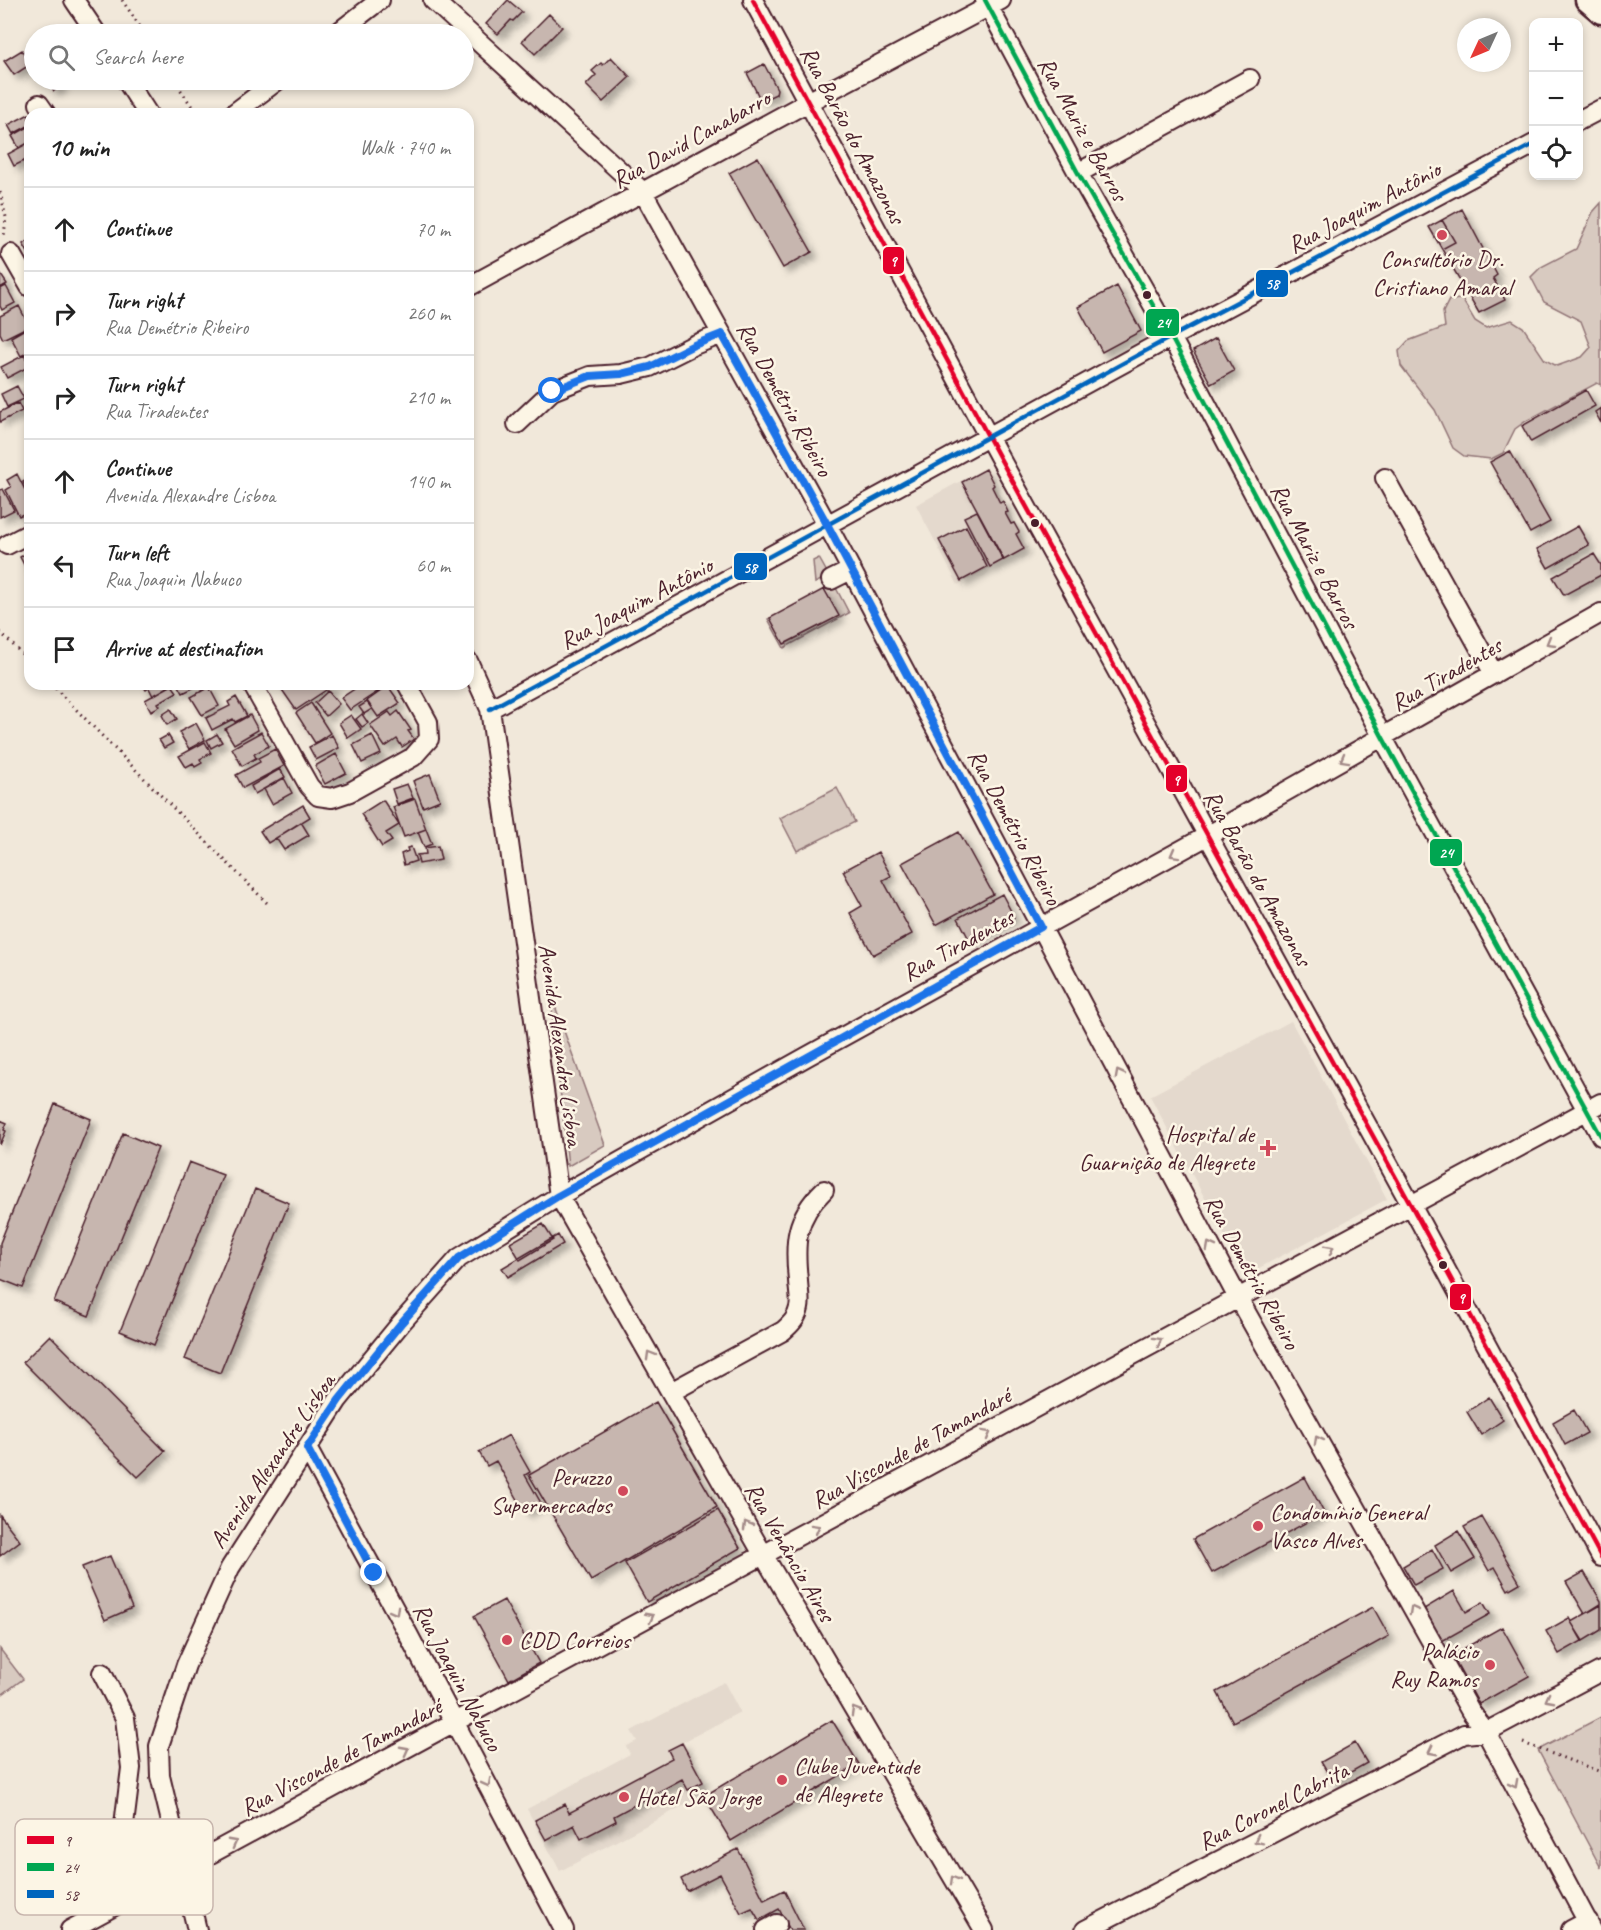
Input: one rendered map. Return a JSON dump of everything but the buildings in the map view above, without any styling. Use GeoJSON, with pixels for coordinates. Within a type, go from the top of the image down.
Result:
{"type":"FeatureCollection","features":[{"type":"Feature","properties":{"kind":"main road"},"geometry":{"type":"LineString","coordinates":[[1587,0],[1601,12]]}},
{"type":"Feature","properties":{"kind":"street"},"geometry":{"type":"LineString","coordinates":[[74,0],[90,24]]}},
{"type":"Feature","properties":{"kind":"street"},"geometry":{"type":"LineString","coordinates":[[349,24],[380,0]]}},
{"type":"Feature","properties":{"kind":"street","name":"Rua Demétrio Ribeiro"},"geometry":{"type":"LineString","coordinates":[[433,0],[459,24]]}},
{"type":"Feature","properties":{"kind":"street","name":"Rua Barão do Amazonas"},"geometry":{"type":"LineString","coordinates":[[753,0],[988,437],[1412,1205],[1601,1557]]}},
{"type":"Feature","properties":{"kind":"street","name":"Rua David Canabarro"},"geometry":{"type":"LineString","coordinates":[[474,283],[991,2]]}},
{"type":"Feature","properties":{"kind":"street","name":"Rua Mariz e Barros"},"geometry":{"type":"LineString","coordinates":[[991,2],[1078,173],[1172,337],[1383,738],[1594,1107],[1601,1136]]}},
{"type":"Feature","properties":{"kind":"street","name":"Rua Demétrio Ribeiro"},"geometry":{"type":"LineString","coordinates":[[474,37],[643,192],[828,526],[1238,1298],[1471,1713],[1486,1732],[1590,1926]]}},
{"type":"Feature","properties":{"kind":"street"},"geometry":{"type":"LineString","coordinates":[[1078,173],[1250,79]]}},
{"type":"Feature","properties":{"kind":"street"},"geometry":{"type":"LineString","coordinates":[[132,90],[144,108]]}},
{"type":"Feature","properties":{"kind":"street"},"geometry":{"type":"LineString","coordinates":[[241,108],[265,90]]}},
{"type":"Feature","properties":{"kind":"street"},"geometry":{"type":"LineString","coordinates":[[1583,118],[1601,109]]}},
{"type":"Feature","properties":{"kind":"street","name":"Rua Joaquim Antônio"},"geometry":{"type":"LineString","coordinates":[[490,709],[1172,337],[1529,146]]}},
{"type":"Feature","properties":{"kind":"street"},"geometry":{"type":"LineString","coordinates":[[6,249],[24,278]]}},
{"type":"Feature","properties":{"kind":"street"},"geometry":{"type":"LineString","coordinates":[[517,424],[552,391],[590,376],[621,374],[650,367],[722,334]]}},
{"type":"Feature","properties":{"kind":"street"},"geometry":{"type":"LineString","coordinates":[[1385,478],[1494,675]]}},
{"type":"Feature","properties":{"kind":"street"},"geometry":{"type":"LineString","coordinates":[[7,545],[24,536]]}},
{"type":"Feature","properties":{"kind":"street"},"geometry":{"type":"LineString","coordinates":[[831,580],[851,570]]}},
{"type":"Feature","properties":{"kind":"street","name":"Rua Tiradentes"},"geometry":{"type":"LineString","coordinates":[[558,1196],[1383,738],[1601,613]]}},
{"type":"Feature","properties":{"kind":"street","name":"Avenida Alexandre Lisboa"},"geometry":{"type":"LineString","coordinates":[[170,1819],[160,1776],[159,1746],[186,1665],[230,1568],[339,1400],[402,1322],[459,1258],[558,1196],[490,709],[474,674]]}},
{"type":"Feature","properties":{"kind":"street"},"geometry":{"type":"LineString","coordinates":[[255,690],[309,786],[318,796],[332,798],[350,792],[413,757],[429,739],[428,722],[410,690]]}},
{"type":"Feature","properties":{"kind":"street","name":"Rua Visconde de Tamandaré"},"geometry":{"type":"LineString","coordinates":[[213,1853],[1594,1107]]}},
{"type":"Feature","properties":{"kind":"street"},"geometry":{"type":"LineString","coordinates":[[671,1392],[783,1331],[794,1320],[800,1306],[795,1255],[797,1232],[811,1202],[824,1190]]}},
{"type":"Feature","properties":{"kind":"street","name":"Rua Venâncio Aires"},"geometry":{"type":"LineString","coordinates":[[558,1196],[764,1556],[984,1930]]}},
{"type":"Feature","properties":{"kind":"street","name":"Rua Joaquin Nabuco"},"geometry":{"type":"LineString","coordinates":[[307,1448],[564,1930]]}},
{"type":"Feature","properties":{"kind":"street","name":"Rua Coronel Cabrita"},"geometry":{"type":"LineString","coordinates":[[1085,1930],[1464,1734],[1486,1732],[1601,1671]]}},
{"type":"Feature","properties":{"kind":"street"},"geometry":{"type":"LineString","coordinates":[[102,1673],[125,1718],[131,1768],[125,1819]]}},
{"type":"Feature","properties":{"kind":"street","name":"Rua Visconde de Tamandaré"},"geometry":{"type":"LineString","coordinates":[[70,1930],[98,1915]]}},
{"type":"Feature","properties":{"kind":"street","name":"Avenida Alexandre Lisboa"},"geometry":{"type":"LineString","coordinates":[[193,1915],[197,1930]]}},
{"type":"Feature","properties":{"kind":"street"},"geometry":{"type":"LineString","coordinates":[[1571,1930],[1590,1926]]}},
{"type":"Feature","properties":{"kind":"path"},"geometry":{"type":"LineString","coordinates":[[122,0],[138,24]]}},
{"type":"Feature","properties":{"kind":"path"},"geometry":{"type":"LineString","coordinates":[[181,90],[193,108]]}},
{"type":"Feature","properties":{"kind":"path"},"geometry":{"type":"LineString","coordinates":[[0,192],[6,217],[4,236],[6,249]]}},
{"type":"Feature","properties":{"kind":"path"},"geometry":{"type":"LineString","coordinates":[[0,632],[24,656]]}},
{"type":"Feature","properties":{"kind":"path"},"geometry":{"type":"LineString","coordinates":[[57,690],[269,905]]}},
{"type":"Feature","properties":{"kind":"path"},"geometry":{"type":"LineString","coordinates":[[1523,1743],[1601,1772]]}},
{"type":"Feature","properties":{"kind":"shaded area"},"geometry":{"type":"Polygon","coordinates":[[[1601,203],[1601,385],[1597,383],[1526,421],[1515,429],[1503,453],[1491,459],[1464,456],[1453,448],[1435,410],[1401,366],[1399,351],[1408,341],[1445,327],[1443,312],[1449,300],[1462,299],[1475,321],[1486,328],[1512,320],[1523,327],[1545,360],[1557,366],[1582,357],[1591,347],[1581,321],[1544,302],[1531,277],[1541,267],[1576,249],[1593,212],[1601,203]]]}},
{"type":"Feature","properties":{"kind":"shaded area"},"geometry":{"type":"Polygon","coordinates":[[[985,468],[1028,548],[958,585],[916,505],[985,468]]]}},
{"type":"Feature","properties":{"kind":"shaded area"},"geometry":{"type":"Polygon","coordinates":[[[819,558],[829,576],[815,583],[813,561],[819,558]]]}},
{"type":"Feature","properties":{"kind":"shaded area"},"geometry":{"type":"Polygon","coordinates":[[[834,584],[849,613],[784,648],[768,619],[770,618],[785,644],[838,616],[824,589],[834,584]]]}},
{"type":"Feature","properties":{"kind":"shaded area"},"geometry":{"type":"Polygon","coordinates":[[[837,788],[855,822],[797,851],[780,818],[837,788]]]}},
{"type":"Feature","properties":{"kind":"shaded area"},"geometry":{"type":"Polygon","coordinates":[[[550,992],[605,1145],[568,1166],[550,992]]]}},
{"type":"Feature","properties":{"kind":"shaded area","name":"Hospital de Guarnição de Alegrete"},"geometry":{"type":"Polygon","coordinates":[[[1291,1021],[1387,1199],[1246,1275],[1150,1096],[1291,1021]]]}},
{"type":"Feature","properties":{"kind":"shaded area"},"geometry":{"type":"Polygon","coordinates":[[[0,1649],[23,1679],[0,1696],[0,1649]]]}},
{"type":"Feature","properties":{"kind":"shaded area"},"geometry":{"type":"Polygon","coordinates":[[[724,1682],[740,1712],[683,1742],[709,1792],[560,1871],[527,1809],[630,1754],[626,1746],[637,1741],[631,1731],[724,1682]]]}},
{"type":"Feature","properties":{"kind":"shaded area"},"geometry":{"type":"Polygon","coordinates":[[[1601,1717],[1601,1868],[1538,1750],[1601,1717]]]}},
{"type":"Feature","properties":{"kind":"transit line","name":"9"},"geometry":{"type":"LineString","coordinates":[[753,0],[1002,462],[1411,1205],[1601,1557]]}},
{"type":"Feature","properties":{"kind":"transit line","name":"24"},"geometry":{"type":"LineString","coordinates":[[985,0],[1078,173],[1171,337],[1383,738],[1601,1136]]}},
{"type":"Feature","properties":{"kind":"transit line","name":"58"},"geometry":{"type":"LineString","coordinates":[[490,709],[1171,337],[1529,147]]}},
{"type":"Feature","properties":{"kind":"place","name":"Consultório Dr. Cristiano Amaral"},"geometry":{"type":"Point","coordinates":[1442,235]}},
{"type":"Feature","properties":{"kind":"place","name":"Hospital de Guarnição de Alegrete"},"geometry":{"type":"Point","coordinates":[1268,1148]}},
{"type":"Feature","properties":{"kind":"place","name":"Peruzzo Supermercados"},"geometry":{"type":"Point","coordinates":[623,1491]}},
{"type":"Feature","properties":{"kind":"place","name":"Condomínio General Vasco Alves"},"geometry":{"type":"Point","coordinates":[1258,1526]}},
{"type":"Feature","properties":{"kind":"place","name":"CDD Correios"},"geometry":{"type":"Point","coordinates":[507,1640]}},
{"type":"Feature","properties":{"kind":"place","name":"Palácio Ruy Ramos"},"geometry":{"type":"Point","coordinates":[1490,1665]}},
{"type":"Feature","properties":{"kind":"place","name":"Clube Juventude de Alegrete"},"geometry":{"type":"Point","coordinates":[782,1780]}},
{"type":"Feature","properties":{"kind":"place","name":"Hotel São Jorge"},"geometry":{"type":"Point","coordinates":[624,1797]}},
{"type":"Feature","properties":{"kind":"route"},"geometry":{"type":"LineString","coordinates":[[374,1573],[307,1448],[339,1400],[402,1322],[459,1258],[558,1196],[1041,927],[828,526],[722,334],[650,367],[621,374],[590,376],[552,391]]}}]}
